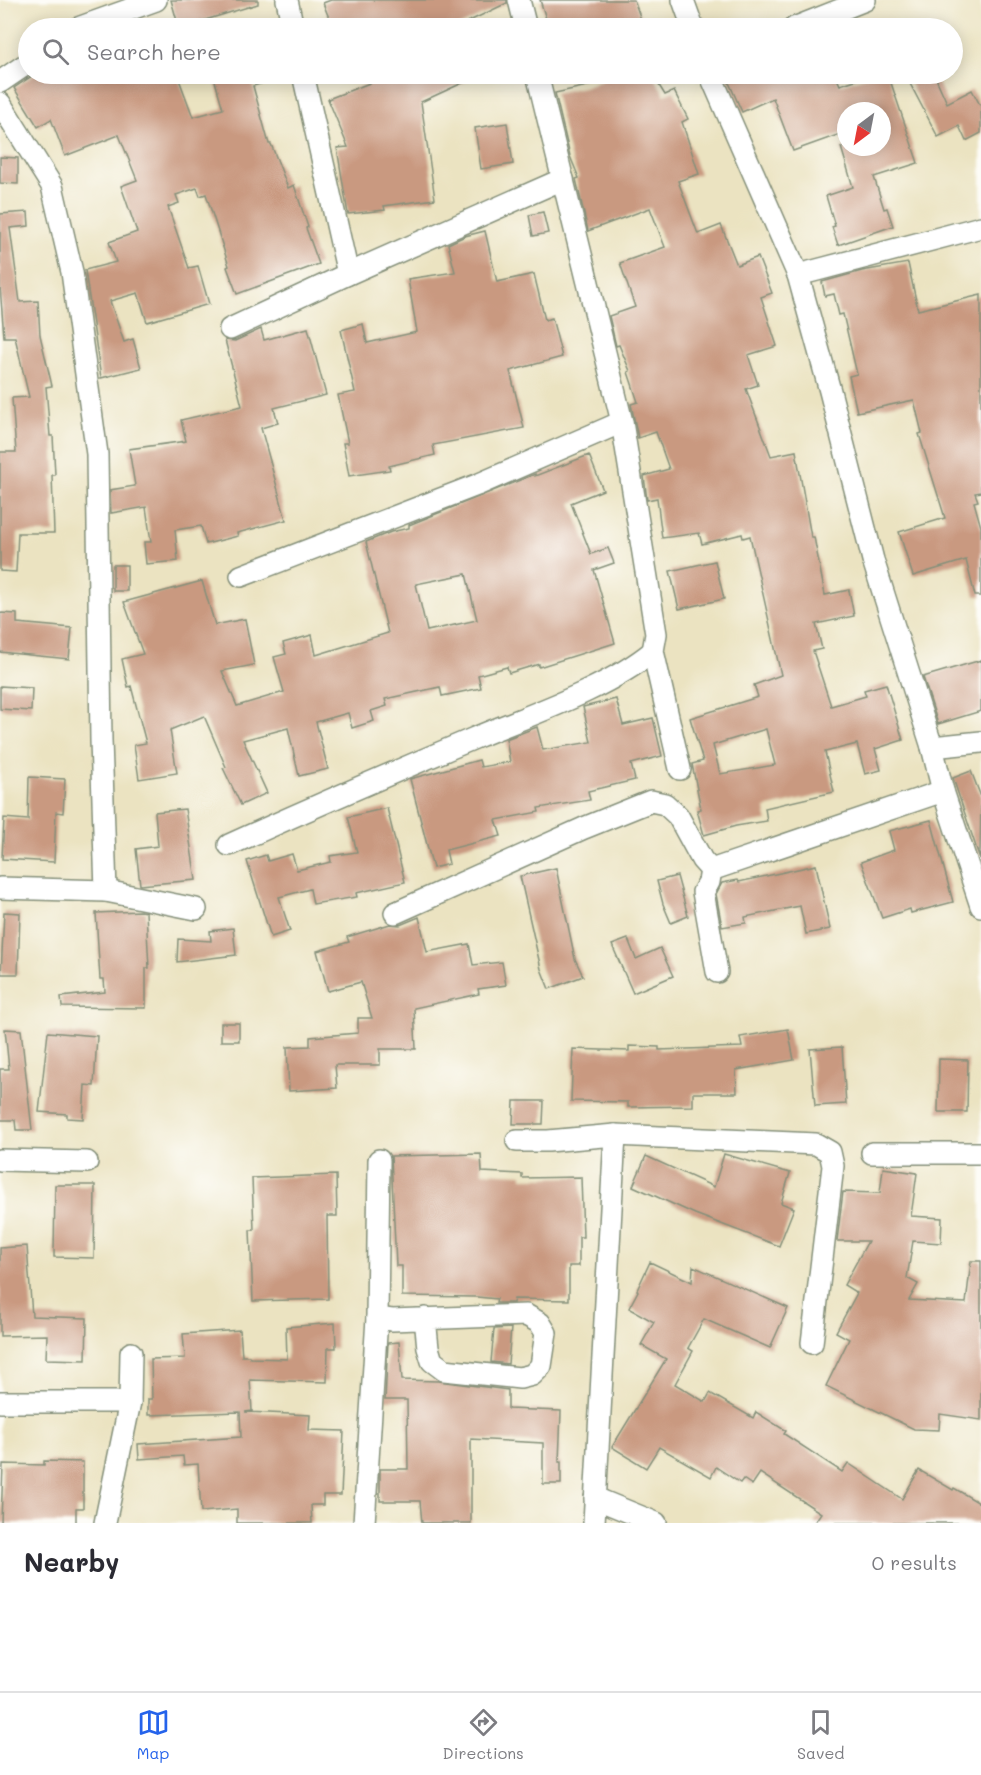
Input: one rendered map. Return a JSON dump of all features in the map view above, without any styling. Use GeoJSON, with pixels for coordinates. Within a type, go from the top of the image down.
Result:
{"type":"FeatureCollection","features":[{"type":"Feature","properties":{"kind":"street"},"geometry":{"type":"LineString","coordinates":[[106,18],[156,0]]}},
{"type":"Feature","properties":{"kind":"street"},"geometry":{"type":"LineString","coordinates":[[287,0],[291,18]]}},
{"type":"Feature","properties":{"kind":"street"},"geometry":{"type":"LineString","coordinates":[[519,0],[524,18]]}},
{"type":"Feature","properties":{"kind":"street"},"geometry":{"type":"LineString","coordinates":[[683,0],[689,18]]}},
{"type":"Feature","properties":{"kind":"street"},"geometry":{"type":"LineString","coordinates":[[819,18],[865,0]]}},
{"type":"Feature","properties":{"kind":"street"},"geometry":{"type":"LineString","coordinates":[[0,82],[18,70]]}},
{"type":"Feature","properties":{"kind":"street"},"geometry":{"type":"LineString","coordinates":[[305,84],[348,274]]}},
{"type":"Feature","properties":{"kind":"street"},"geometry":{"type":"LineString","coordinates":[[539,84],[622,422],[656,634],[653,651],[680,769]]}},
{"type":"Feature","properties":{"kind":"street"},"geometry":{"type":"LineString","coordinates":[[714,84],[798,275],[873,560],[932,747],[943,791],[981,906]]}},
{"type":"Feature","properties":{"kind":"street"},"geometry":{"type":"LineString","coordinates":[[0,103],[52,186],[72,272],[97,453],[101,740],[106,891]]}},
{"type":"Feature","properties":{"kind":"street"},"geometry":{"type":"LineString","coordinates":[[230,329],[563,179]]}},
{"type":"Feature","properties":{"kind":"street"},"geometry":{"type":"LineString","coordinates":[[798,275],[981,227]]}},
{"type":"Feature","properties":{"kind":"street"},"geometry":{"type":"LineString","coordinates":[[241,576],[477,485],[622,422]]}},
{"type":"Feature","properties":{"kind":"street"},"geometry":{"type":"LineString","coordinates":[[229,845],[352,789],[567,699],[636,665],[653,651]]}},
{"type":"Feature","properties":{"kind":"street"},"geometry":{"type":"LineString","coordinates":[[932,747],[981,742]]}},
{"type":"Feature","properties":{"kind":"street"},"geometry":{"type":"LineString","coordinates":[[711,870],[943,791]]}},
{"type":"Feature","properties":{"kind":"street"},"geometry":{"type":"LineString","coordinates":[[395,913],[584,828],[651,801],[664,804],[678,816],[698,854],[711,870],[709,882],[703,892],[717,972]]}},
{"type":"Feature","properties":{"kind":"street"},"geometry":{"type":"LineString","coordinates":[[0,888],[106,891],[196,909]]}},
{"type":"Feature","properties":{"kind":"street"},"geometry":{"type":"LineString","coordinates":[[517,1141],[548,1141],[615,1135],[816,1143],[830,1152],[833,1166],[812,1343]]}},
{"type":"Feature","properties":{"kind":"street"},"geometry":{"type":"LineString","coordinates":[[594,1523],[615,1135]]}},
{"type":"Feature","properties":{"kind":"street"},"geometry":{"type":"LineString","coordinates":[[872,1153],[981,1153]]}},
{"type":"Feature","properties":{"kind":"street"},"geometry":{"type":"LineString","coordinates":[[0,1160],[87,1162]]}},
{"type":"Feature","properties":{"kind":"street"},"geometry":{"type":"LineString","coordinates":[[364,1523],[377,1318],[379,1160]]}},
{"type":"Feature","properties":{"kind":"street"},"geometry":{"type":"LineString","coordinates":[[377,1318],[392,1320],[425,1318],[526,1315],[540,1323],[546,1333],[541,1366],[532,1375],[520,1378],[444,1370],[432,1361],[428,1348],[425,1318]]}},
{"type":"Feature","properties":{"kind":"street"},"geometry":{"type":"LineString","coordinates":[[105,1523],[130,1402],[131,1353]]}},
{"type":"Feature","properties":{"kind":"street"},"geometry":{"type":"LineString","coordinates":[[0,1402],[130,1402]]}},
{"type":"Feature","properties":{"kind":"street"},"geometry":{"type":"LineString","coordinates":[[595,1498],[657,1523]]}},
{"type":"Feature","properties":{"kind":"building"},"geometry":{"type":"Polygon","coordinates":[[[171,0],[258,0],[258,4],[212,18],[176,18],[171,0]]]}},
{"type":"Feature","properties":{"kind":"building"},"geometry":{"type":"Polygon","coordinates":[[[331,0],[507,0],[507,3],[476,18],[329,18],[323,3],[331,0]]]}},
{"type":"Feature","properties":{"kind":"building"},"geometry":{"type":"Polygon","coordinates":[[[540,0],[634,0],[640,18],[546,18],[540,0]]]}},
{"type":"Feature","properties":{"kind":"building"},"geometry":{"type":"Polygon","coordinates":[[[20,84],[181,84],[193,117],[223,109],[216,84],[260,84],[253,86],[269,144],[271,144],[288,188],[294,185],[319,264],[237,294],[206,194],[200,196],[197,188],[176,195],[179,203],[168,207],[189,268],[198,266],[209,304],[147,322],[138,293],[110,301],[124,342],[133,339],[141,368],[101,378],[85,270],[116,262],[109,242],[137,232],[121,186],[137,180],[119,135],[65,156],[51,119],[38,127],[14,88],[20,84]]]}},
{"type":"Feature","properties":{"kind":"building"},"geometry":{"type":"Polygon","coordinates":[[[367,84],[460,84],[421,102],[435,199],[384,206],[385,210],[348,214],[337,148],[348,147],[328,99],[367,84]]]}},
{"type":"Feature","properties":{"kind":"building"},"geometry":{"type":"Polygon","coordinates":[[[594,84],[658,84],[665,95],[674,91],[688,119],[682,122],[699,174],[678,181],[698,234],[721,225],[737,265],[758,257],[772,293],[761,297],[777,346],[748,355],[758,385],[746,389],[771,456],[796,451],[811,537],[814,537],[825,595],[849,590],[854,616],[816,624],[822,649],[813,651],[831,706],[866,696],[864,690],[886,684],[903,740],[875,749],[881,770],[865,774],[857,744],[825,752],[834,792],[765,808],[767,821],[736,826],[704,835],[697,810],[701,809],[692,764],[703,761],[690,718],[758,697],[754,685],[781,675],[750,536],[743,538],[742,534],[702,544],[699,533],[662,538],[657,498],[647,500],[644,476],[669,469],[656,432],[638,438],[631,404],[638,402],[628,372],[630,371],[619,345],[616,346],[609,316],[635,307],[620,263],[665,247],[650,208],[588,231],[576,179],[579,178],[570,156],[555,93],[594,84]],[[766,729],[713,745],[720,774],[775,765],[766,729]]]}},
{"type":"Feature","properties":{"kind":"building"},"geometry":{"type":"Polygon","coordinates":[[[730,84],[891,84],[918,163],[874,177],[884,209],[887,208],[893,226],[838,245],[826,196],[853,187],[844,156],[891,156],[891,102],[837,102],[837,135],[793,151],[773,98],[742,112],[730,84]]]}},
{"type":"Feature","properties":{"kind":"building"},"geometry":{"type":"Polygon","coordinates":[[[910,84],[938,84],[947,103],[972,90],[981,107],[981,133],[966,141],[959,126],[938,137],[910,84]]]}},
{"type":"Feature","properties":{"kind":"building"},"geometry":{"type":"Polygon","coordinates":[[[507,123],[513,164],[481,169],[475,128],[507,123]]]}},
{"type":"Feature","properties":{"kind":"building"},"geometry":{"type":"Polygon","coordinates":[[[0,157],[18,158],[18,184],[0,183],[0,157]]]}},
{"type":"Feature","properties":{"kind":"building"},"geometry":{"type":"Polygon","coordinates":[[[28,212],[29,226],[10,228],[20,302],[38,301],[40,335],[52,386],[46,387],[50,436],[53,436],[54,533],[18,533],[16,572],[0,571],[0,452],[16,452],[12,398],[29,397],[15,337],[4,337],[0,287],[0,214],[28,212]]]}},
{"type":"Feature","properties":{"kind":"building"},"geometry":{"type":"Polygon","coordinates":[[[543,212],[548,233],[533,236],[529,215],[543,212]]]}},
{"type":"Feature","properties":{"kind":"building"},"geometry":{"type":"Polygon","coordinates":[[[485,231],[497,282],[534,274],[545,320],[552,318],[562,357],[510,371],[524,428],[433,445],[435,455],[389,466],[390,470],[349,476],[343,443],[348,443],[338,395],[355,392],[341,330],[363,324],[367,343],[417,332],[408,279],[455,272],[448,244],[465,236],[485,231]]]}},
{"type":"Feature","properties":{"kind":"building"},"geometry":{"type":"Polygon","coordinates":[[[908,263],[918,310],[981,295],[981,492],[975,493],[978,501],[974,502],[981,527],[981,596],[975,596],[966,560],[913,576],[899,532],[945,518],[919,434],[922,433],[914,400],[857,412],[849,376],[857,374],[843,314],[839,315],[834,294],[825,296],[822,282],[862,271],[908,263]]]}},
{"type":"Feature","properties":{"kind":"building"},"geometry":{"type":"Polygon","coordinates":[[[308,328],[326,395],[274,408],[278,423],[261,428],[286,520],[206,544],[201,526],[175,530],[178,561],[146,564],[144,542],[151,542],[146,507],[111,513],[110,490],[135,486],[129,449],[186,441],[181,420],[242,406],[225,340],[235,341],[261,329],[264,340],[308,328]]]}},
{"type":"Feature","properties":{"kind":"building"},"geometry":{"type":"Polygon","coordinates":[[[589,455],[603,490],[571,503],[591,554],[608,548],[614,563],[594,570],[615,643],[539,667],[539,664],[509,673],[507,667],[478,675],[481,688],[442,696],[440,687],[385,699],[387,706],[371,711],[374,721],[352,728],[348,713],[316,722],[328,769],[299,776],[288,728],[243,740],[267,793],[241,805],[223,768],[226,767],[204,716],[170,730],[177,773],[139,779],[134,745],[146,743],[131,686],[128,687],[122,659],[143,654],[124,602],[202,581],[215,625],[245,619],[254,665],[222,671],[237,706],[284,692],[274,657],[286,654],[283,643],[312,635],[316,655],[388,633],[366,542],[409,528],[409,525],[535,474],[535,476],[589,455]],[[466,574],[416,584],[427,631],[477,620],[466,574]]]}},
{"type":"Feature","properties":{"kind":"building"},"geometry":{"type":"Polygon","coordinates":[[[715,561],[724,599],[679,609],[670,571],[715,561]]]}},
{"type":"Feature","properties":{"kind":"building"},"geometry":{"type":"Polygon","coordinates":[[[113,565],[127,565],[127,591],[113,591],[113,565]]]}},
{"type":"Feature","properties":{"kind":"building"},"geometry":{"type":"Polygon","coordinates":[[[0,613],[17,614],[17,623],[72,628],[69,659],[0,652],[0,613]]]}},
{"type":"Feature","properties":{"kind":"building"},"geometry":{"type":"Polygon","coordinates":[[[981,660],[981,711],[938,724],[923,677],[981,660]]]}},
{"type":"Feature","properties":{"kind":"building"},"geometry":{"type":"Polygon","coordinates":[[[0,686],[32,688],[31,711],[0,709],[0,686]]]}},
{"type":"Feature","properties":{"kind":"building"},"geometry":{"type":"Polygon","coordinates":[[[616,699],[623,725],[653,718],[662,756],[631,764],[635,780],[588,791],[590,800],[538,808],[539,812],[496,820],[501,836],[446,850],[449,864],[433,868],[410,779],[479,760],[481,767],[510,762],[506,739],[537,727],[543,750],[591,742],[583,707],[616,699]]]}},
{"type":"Feature","properties":{"kind":"building"},"geometry":{"type":"Polygon","coordinates":[[[971,771],[981,797],[980,859],[953,778],[971,771]]]}},
{"type":"Feature","properties":{"kind":"building"},"geometry":{"type":"Polygon","coordinates":[[[29,777],[65,779],[63,813],[56,812],[54,862],[2,859],[4,818],[28,820],[29,777]]]}},
{"type":"Feature","properties":{"kind":"building"},"geometry":{"type":"Polygon","coordinates":[[[387,808],[405,882],[356,893],[357,897],[313,904],[310,889],[279,897],[290,931],[271,937],[247,861],[266,855],[268,861],[292,854],[297,870],[331,862],[330,856],[357,852],[348,817],[387,808]]]}},
{"type":"Feature","properties":{"kind":"building"},"geometry":{"type":"Polygon","coordinates":[[[185,809],[196,880],[140,885],[136,849],[158,846],[155,812],[185,809]]]}},
{"type":"Feature","properties":{"kind":"building"},"geometry":{"type":"Polygon","coordinates":[[[931,820],[953,902],[911,913],[910,909],[882,918],[861,862],[894,850],[889,831],[931,820]]]}},
{"type":"Feature","properties":{"kind":"building"},"geometry":{"type":"Polygon","coordinates":[[[816,865],[830,929],[806,934],[800,906],[745,917],[746,923],[722,927],[716,894],[722,883],[738,880],[739,882],[816,865]]]}},
{"type":"Feature","properties":{"kind":"building"},"geometry":{"type":"Polygon","coordinates":[[[556,868],[575,959],[583,976],[549,989],[541,969],[520,876],[556,868]]]}},
{"type":"Feature","properties":{"kind":"building"},"geometry":{"type":"Polygon","coordinates":[[[677,876],[688,916],[671,923],[657,881],[677,876]]]}},
{"type":"Feature","properties":{"kind":"building"},"geometry":{"type":"Polygon","coordinates":[[[4,912],[20,913],[18,974],[1,974],[4,912]]]}},
{"type":"Feature","properties":{"kind":"building"},"geometry":{"type":"Polygon","coordinates":[[[146,912],[149,968],[146,968],[146,1008],[62,1007],[61,997],[105,992],[104,979],[100,979],[96,913],[146,912]]]}},
{"type":"Feature","properties":{"kind":"building"},"geometry":{"type":"Polygon","coordinates":[[[419,917],[427,952],[469,944],[473,965],[502,962],[506,985],[478,989],[479,994],[414,1008],[416,1049],[380,1049],[380,1065],[335,1065],[337,1088],[289,1091],[287,1047],[310,1046],[310,1037],[358,1033],[358,1018],[372,1018],[361,982],[328,991],[317,951],[349,942],[347,937],[390,924],[400,925],[419,917]]]}},
{"type":"Feature","properties":{"kind":"building"},"geometry":{"type":"Polygon","coordinates":[[[233,928],[236,955],[177,962],[178,939],[211,941],[210,931],[233,928]]]}},
{"type":"Feature","properties":{"kind":"building"},"geometry":{"type":"Polygon","coordinates":[[[628,939],[636,959],[660,948],[673,976],[633,993],[612,945],[628,939]]]}},
{"type":"Feature","properties":{"kind":"building"},"geometry":{"type":"Polygon","coordinates":[[[221,1023],[239,1023],[239,1041],[221,1041],[221,1023]]]}},
{"type":"Feature","properties":{"kind":"building"},"geometry":{"type":"Polygon","coordinates":[[[5,1029],[21,1030],[32,1130],[16,1130],[15,1120],[0,1120],[0,1069],[9,1069],[5,1029]]]}},
{"type":"Feature","properties":{"kind":"building"},"geometry":{"type":"Polygon","coordinates":[[[788,1029],[794,1060],[736,1070],[737,1093],[693,1093],[693,1106],[628,1107],[628,1102],[571,1101],[573,1049],[629,1051],[629,1046],[659,1047],[659,1050],[742,1047],[740,1037],[788,1029]]]}},
{"type":"Feature","properties":{"kind":"building"},"geometry":{"type":"Polygon","coordinates":[[[48,1032],[97,1036],[94,1086],[85,1085],[83,1119],[67,1118],[67,1114],[39,1112],[48,1032]]]}},
{"type":"Feature","properties":{"kind":"building"},"geometry":{"type":"Polygon","coordinates":[[[842,1047],[846,1104],[815,1106],[810,1049],[842,1047]]]}},
{"type":"Feature","properties":{"kind":"building"},"geometry":{"type":"Polygon","coordinates":[[[939,1059],[968,1060],[967,1112],[938,1112],[939,1059]]]}},
{"type":"Feature","properties":{"kind":"building"},"geometry":{"type":"Polygon","coordinates":[[[514,1101],[544,1101],[543,1124],[513,1124],[514,1101]]]}},
{"type":"Feature","properties":{"kind":"building"},"geometry":{"type":"Polygon","coordinates":[[[481,1154],[482,1172],[522,1174],[522,1178],[581,1177],[583,1237],[579,1237],[579,1266],[569,1266],[569,1300],[514,1299],[513,1303],[496,1303],[497,1299],[477,1297],[402,1296],[402,1266],[396,1266],[391,1156],[481,1154]]]}},
{"type":"Feature","properties":{"kind":"building"},"geometry":{"type":"Polygon","coordinates":[[[724,1154],[790,1173],[781,1203],[794,1208],[779,1246],[695,1214],[633,1186],[646,1156],[714,1187],[724,1154]]]}},
{"type":"Feature","properties":{"kind":"building"},"geometry":{"type":"Polygon","coordinates":[[[883,1168],[917,1173],[911,1216],[942,1218],[941,1243],[913,1241],[907,1278],[918,1284],[909,1300],[966,1303],[971,1261],[981,1261],[981,1420],[940,1414],[939,1430],[914,1429],[826,1386],[849,1339],[836,1332],[857,1293],[844,1285],[868,1241],[837,1241],[843,1192],[880,1193],[883,1168]]]}},
{"type":"Feature","properties":{"kind":"building"},"geometry":{"type":"Polygon","coordinates":[[[336,1175],[337,1216],[327,1216],[328,1299],[253,1301],[250,1230],[254,1230],[252,1178],[336,1175]]]}},
{"type":"Feature","properties":{"kind":"building"},"geometry":{"type":"Polygon","coordinates":[[[55,1185],[95,1185],[94,1258],[54,1257],[55,1185]]]}},
{"type":"Feature","properties":{"kind":"building"},"geometry":{"type":"Polygon","coordinates":[[[27,1246],[32,1316],[87,1318],[86,1360],[46,1359],[47,1335],[0,1336],[0,1248],[27,1246]]]}},
{"type":"Feature","properties":{"kind":"building"},"geometry":{"type":"Polygon","coordinates":[[[650,1262],[692,1282],[693,1266],[788,1308],[770,1348],[704,1319],[688,1348],[693,1351],[675,1384],[705,1402],[710,1393],[753,1418],[756,1412],[786,1431],[784,1434],[842,1472],[848,1463],[902,1499],[919,1470],[981,1504],[981,1523],[814,1523],[821,1513],[760,1473],[752,1485],[743,1479],[740,1483],[716,1467],[711,1477],[659,1447],[646,1468],[612,1447],[666,1359],[641,1345],[654,1322],[629,1308],[650,1262]]]}},
{"type":"Feature","properties":{"kind":"building"},"geometry":{"type":"Polygon","coordinates":[[[335,1323],[336,1348],[328,1348],[327,1382],[250,1380],[252,1411],[245,1412],[310,1415],[309,1430],[344,1431],[341,1495],[323,1495],[323,1505],[311,1505],[312,1523],[237,1523],[237,1509],[201,1512],[198,1464],[184,1465],[183,1456],[139,1459],[138,1444],[241,1437],[240,1412],[148,1415],[148,1399],[152,1399],[151,1359],[185,1358],[183,1334],[240,1330],[242,1356],[287,1359],[286,1327],[335,1323]]]}},
{"type":"Feature","properties":{"kind":"building"},"geometry":{"type":"Polygon","coordinates":[[[511,1328],[508,1364],[491,1362],[494,1329],[511,1328]]]}},
{"type":"Feature","properties":{"kind":"building"},"geometry":{"type":"Polygon","coordinates":[[[399,1342],[402,1380],[438,1381],[508,1390],[508,1409],[561,1411],[559,1462],[561,1462],[561,1484],[543,1484],[543,1443],[471,1439],[471,1523],[422,1523],[420,1501],[380,1501],[380,1469],[408,1469],[407,1400],[385,1400],[388,1343],[399,1342]]]}},
{"type":"Feature","properties":{"kind":"building"},"geometry":{"type":"Polygon","coordinates":[[[44,1461],[83,1462],[83,1508],[76,1508],[76,1523],[1,1523],[3,1464],[44,1465],[44,1461]]]}}]}
